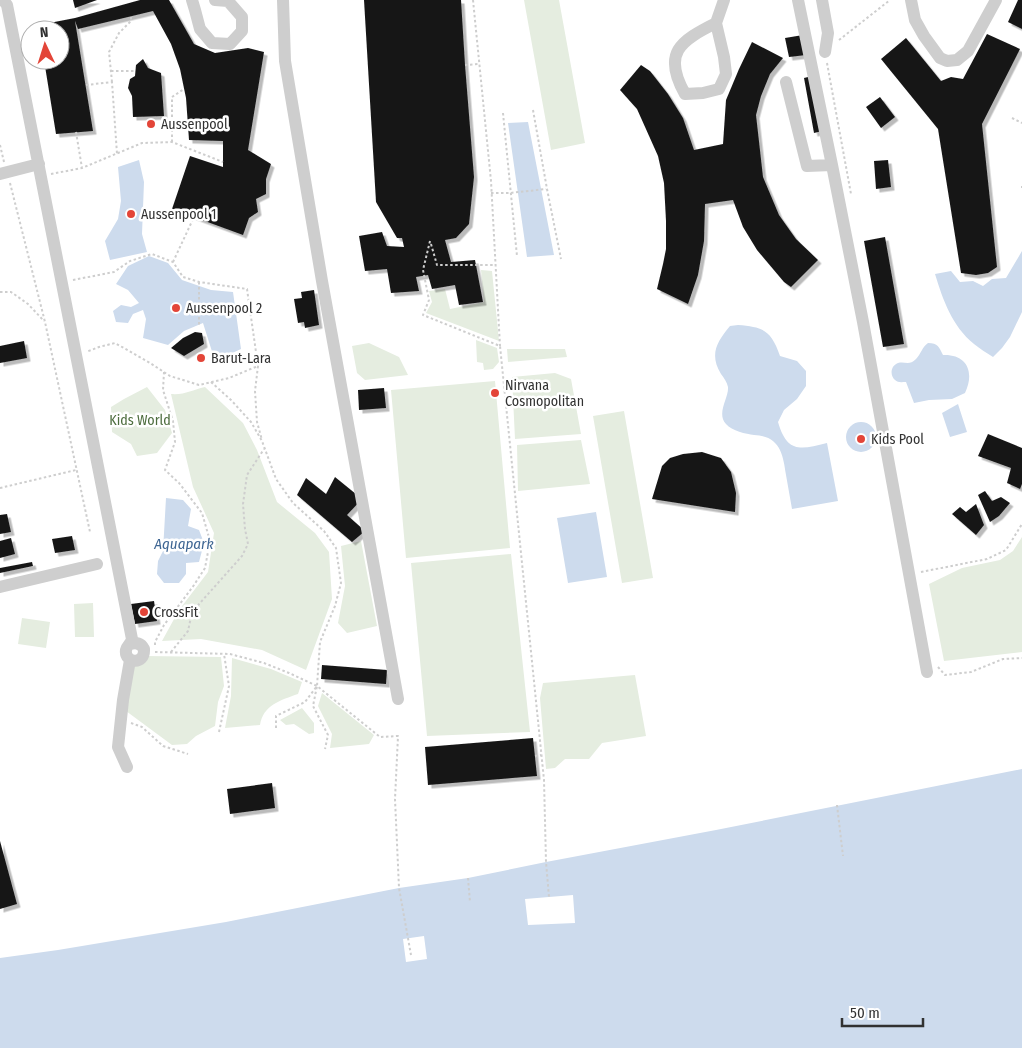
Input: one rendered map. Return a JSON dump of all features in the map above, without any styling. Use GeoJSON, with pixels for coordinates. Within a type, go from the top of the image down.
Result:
{"type":"FeatureCollection","features":[{"type":"Feature","properties":{"kind":"street"},"geometry":{"type":"LineString","coordinates":[[3,0],[7,5],[132,639],[127,649],[126,655],[130,660],[136,661],[150,652],[140,644],[130,644]]}},
{"type":"Feature","properties":{"kind":"street"},"geometry":{"type":"LineString","coordinates":[[192,0],[200,29],[212,43],[230,44],[242,31],[242,17],[228,1],[215,0]]}},
{"type":"Feature","properties":{"kind":"street"},"geometry":{"type":"LineString","coordinates":[[283,0],[285,61],[324,291],[398,699]]}},
{"type":"Feature","properties":{"kind":"street"},"geometry":{"type":"LineString","coordinates":[[716,23],[693,35],[678,48],[674,65],[679,83],[685,94],[703,93],[719,89],[726,74],[716,23],[724,0]]}},
{"type":"Feature","properties":{"kind":"street"},"geometry":{"type":"LineString","coordinates":[[798,0],[932,669]]}},
{"type":"Feature","properties":{"kind":"street"},"geometry":{"type":"LineString","coordinates":[[822,0],[828,33],[825,52]]}},
{"type":"Feature","properties":{"kind":"street"},"geometry":{"type":"LineString","coordinates":[[911,0],[915,20],[924,36],[940,58],[947,61],[958,60],[968,52],[996,0]]}},
{"type":"Feature","properties":{"kind":"street"},"geometry":{"type":"LineString","coordinates":[[786,82],[807,166],[832,165]]}},
{"type":"Feature","properties":{"kind":"street"},"geometry":{"type":"LineString","coordinates":[[4,174],[40,170]]}},
{"type":"Feature","properties":{"kind":"street"},"geometry":{"type":"LineString","coordinates":[[0,587],[97,564]]}},
{"type":"Feature","properties":{"kind":"street"},"geometry":{"type":"LineString","coordinates":[[128,767],[118,747],[130,660]]}},
{"type":"Feature","properties":{"kind":"path"},"geometry":{"type":"LineString","coordinates":[[473,0],[492,193],[500,346],[544,780],[546,862],[549,897]]}},
{"type":"Feature","properties":{"kind":"path"},"geometry":{"type":"LineString","coordinates":[[851,197],[825,52],[890,0]]}},
{"type":"Feature","properties":{"kind":"path"},"geometry":{"type":"LineString","coordinates":[[117,154],[109,52],[120,33],[131,21],[131,16]]}},
{"type":"Feature","properties":{"kind":"path"},"geometry":{"type":"LineString","coordinates":[[465,65],[479,64]]}},
{"type":"Feature","properties":{"kind":"path"},"geometry":{"type":"LineString","coordinates":[[111,70],[136,71]]}},
{"type":"Feature","properties":{"kind":"path"},"geometry":{"type":"LineString","coordinates":[[86,85],[112,82]]}},
{"type":"Feature","properties":{"kind":"path"},"geometry":{"type":"LineString","coordinates":[[172,142],[172,97],[184,89]]}},
{"type":"Feature","properties":{"kind":"path"},"geometry":{"type":"LineString","coordinates":[[533,110],[546,189],[561,259]]}},
{"type":"Feature","properties":{"kind":"path"},"geometry":{"type":"LineString","coordinates":[[503,113],[516,256]]}},
{"type":"Feature","properties":{"kind":"path"},"geometry":{"type":"LineString","coordinates":[[1012,118],[1022,123]]}},
{"type":"Feature","properties":{"kind":"path"},"geometry":{"type":"LineString","coordinates":[[76,132],[82,168]]}},
{"type":"Feature","properties":{"kind":"path"},"geometry":{"type":"LineString","coordinates":[[40,170],[82,168],[142,142],[172,142],[223,162]]}},
{"type":"Feature","properties":{"kind":"path"},"geometry":{"type":"LineString","coordinates":[[0,144],[4,174],[45,322],[90,532]]}},
{"type":"Feature","properties":{"kind":"path"},"geometry":{"type":"LineString","coordinates":[[492,193],[546,189]]}},
{"type":"Feature","properties":{"kind":"path"},"geometry":{"type":"LineString","coordinates":[[173,262],[194,217]]}},
{"type":"Feature","properties":{"kind":"path"},"geometry":{"type":"LineString","coordinates":[[496,265],[437,265],[430,241],[423,270],[429,300],[423,315],[500,346]]}},
{"type":"Feature","properties":{"kind":"path"},"geometry":{"type":"LineString","coordinates":[[67,281],[114,272],[130,261],[152,254],[173,262],[183,277],[199,282],[247,289],[258,366],[254,391],[257,422],[265,448],[276,479],[293,503],[324,531],[336,548],[340,583],[335,606],[320,642],[317,686],[313,706],[328,734],[325,749]]}},
{"type":"Feature","properties":{"kind":"path"},"geometry":{"type":"LineString","coordinates":[[199,282],[199,327]]}},
{"type":"Feature","properties":{"kind":"path"},"geometry":{"type":"LineString","coordinates":[[0,292],[11,292],[28,304],[45,322]]}},
{"type":"Feature","properties":{"kind":"path"},"geometry":{"type":"LineString","coordinates":[[81,353],[115,343],[170,376],[199,385],[229,378],[258,366]]}},
{"type":"Feature","properties":{"kind":"path"},"geometry":{"type":"LineString","coordinates":[[164,372],[163,390],[173,421],[175,442],[166,470],[179,483],[202,513],[210,540],[205,568],[194,586],[164,625],[150,652],[224,653],[264,663],[317,686],[380,736],[398,736],[395,800],[399,888],[411,955]]}},
{"type":"Feature","properties":{"kind":"path"},"geometry":{"type":"LineString","coordinates":[[211,382],[232,400],[251,422],[265,448]]}},
{"type":"Feature","properties":{"kind":"path"},"geometry":{"type":"LineString","coordinates":[[171,652],[188,631],[192,612],[242,556],[248,544],[243,504],[247,475],[265,448]]}},
{"type":"Feature","properties":{"kind":"path"},"geometry":{"type":"LineString","coordinates":[[0,488],[77,470]]}},
{"type":"Feature","properties":{"kind":"path"},"geometry":{"type":"LineString","coordinates":[[919,573],[987,559],[1006,550],[1022,524]]}},
{"type":"Feature","properties":{"kind":"path"},"geometry":{"type":"LineString","coordinates":[[219,732],[229,686],[224,653]]}},
{"type":"Feature","properties":{"kind":"path"},"geometry":{"type":"LineString","coordinates":[[932,669],[945,675],[971,672],[1003,658],[1022,658]]}},
{"type":"Feature","properties":{"kind":"path"},"geometry":{"type":"LineString","coordinates":[[276,728],[276,716],[305,702],[317,686]]}},
{"type":"Feature","properties":{"kind":"path"},"geometry":{"type":"LineString","coordinates":[[121,719],[142,727],[163,746],[188,754]]}},
{"type":"Feature","properties":{"kind":"path"},"geometry":{"type":"LineString","coordinates":[[535,756],[541,755]]}},
{"type":"Feature","properties":{"kind":"path"},"geometry":{"type":"LineString","coordinates":[[837,805],[843,856]]}},
{"type":"Feature","properties":{"kind":"path"},"geometry":{"type":"LineString","coordinates":[[468,878],[470,902]]}},
{"type":"Feature","properties":{"kind":"green space"},"geometry":{"type":"Polygon","coordinates":[[[524,0],[559,0],[585,143],[551,150],[524,0]]]}},
{"type":"Feature","properties":{"kind":"green space"},"geometry":{"type":"Polygon","coordinates":[[[481,270],[492,271],[499,341],[426,313],[432,302],[429,291],[445,289],[450,309],[484,302],[481,270]]]}},
{"type":"Feature","properties":{"kind":"green space"},"geometry":{"type":"Polygon","coordinates":[[[476,340],[497,348],[499,362],[493,369],[484,370],[483,363],[477,362],[476,340]]]}},
{"type":"Feature","properties":{"kind":"green space"},"geometry":{"type":"Polygon","coordinates":[[[369,343],[399,357],[408,375],[365,380],[357,373],[352,346],[369,343]]]}},
{"type":"Feature","properties":{"kind":"green space"},"geometry":{"type":"Polygon","coordinates":[[[507,349],[565,349],[567,357],[508,362],[507,349]]]}},
{"type":"Feature","properties":{"kind":"green space"},"geometry":{"type":"Polygon","coordinates":[[[555,373],[571,379],[581,434],[515,439],[512,377],[555,373]]]}},
{"type":"Feature","properties":{"kind":"green space"},"geometry":{"type":"Polygon","coordinates":[[[495,381],[510,548],[406,558],[391,390],[495,381]]]}},
{"type":"Feature","properties":{"kind":"green space","name":"Kids World"},"geometry":{"type":"Polygon","coordinates":[[[147,387],[165,410],[172,433],[157,453],[137,456],[131,444],[112,432],[111,407],[147,387]]]}},
{"type":"Feature","properties":{"kind":"green space"},"geometry":{"type":"Polygon","coordinates":[[[205,387],[243,423],[257,450],[277,502],[315,533],[329,552],[332,599],[306,670],[262,650],[201,639],[162,641],[179,610],[208,572],[214,533],[193,487],[171,394],[184,393],[205,387]]]}},
{"type":"Feature","properties":{"kind":"green space"},"geometry":{"type":"Polygon","coordinates":[[[624,411],[653,578],[622,583],[593,416],[624,411]]]}},
{"type":"Feature","properties":{"kind":"green space"},"geometry":{"type":"Polygon","coordinates":[[[581,440],[590,484],[518,491],[517,445],[581,440]]]}},
{"type":"Feature","properties":{"kind":"green space"},"geometry":{"type":"Polygon","coordinates":[[[1022,537],[1022,652],[944,661],[929,584],[962,568],[1000,560],[1013,551],[1022,537]]]}},
{"type":"Feature","properties":{"kind":"green space"},"geometry":{"type":"Polygon","coordinates":[[[361,541],[377,626],[347,633],[338,623],[345,586],[341,546],[361,541]]]}},
{"type":"Feature","properties":{"kind":"green space"},"geometry":{"type":"Polygon","coordinates":[[[511,554],[530,732],[427,736],[411,563],[511,554]]]}},
{"type":"Feature","properties":{"kind":"green space"},"geometry":{"type":"Polygon","coordinates":[[[93,603],[94,637],[75,637],[74,604],[93,603]]]}},
{"type":"Feature","properties":{"kind":"green space"},"geometry":{"type":"Polygon","coordinates":[[[22,618],[50,622],[46,648],[18,644],[22,618]]]}},
{"type":"Feature","properties":{"kind":"green space"},"geometry":{"type":"Polygon","coordinates":[[[146,656],[221,657],[224,686],[218,702],[215,726],[196,736],[187,744],[172,745],[126,711],[134,667],[146,656]]]}},
{"type":"Feature","properties":{"kind":"green space"},"geometry":{"type":"Polygon","coordinates":[[[232,658],[271,669],[302,682],[298,694],[279,701],[269,708],[262,718],[260,725],[225,728],[231,696],[232,658]]]}},
{"type":"Feature","properties":{"kind":"green space"},"geometry":{"type":"Polygon","coordinates":[[[635,675],[646,736],[602,743],[589,759],[565,759],[555,768],[546,769],[540,698],[543,683],[635,675]]]}},
{"type":"Feature","properties":{"kind":"green space"},"geometry":{"type":"Polygon","coordinates":[[[322,693],[374,735],[369,744],[330,748],[332,734],[318,706],[322,693]]]}},
{"type":"Feature","properties":{"kind":"green space"},"geometry":{"type":"Polygon","coordinates":[[[302,708],[314,723],[314,733],[309,734],[294,724],[286,725],[280,720],[302,708]]]}},
{"type":"Feature","properties":{"kind":"water"},"geometry":{"type":"Polygon","coordinates":[[[528,122],[554,255],[527,257],[508,123],[528,122]]]}},
{"type":"Feature","properties":{"kind":"water","name":"Aussenpool 1"},"geometry":{"type":"Polygon","coordinates":[[[139,160],[144,182],[142,234],[147,252],[110,260],[105,241],[118,219],[121,201],[118,167],[139,160]]]}},
{"type":"Feature","properties":{"kind":"water"},"geometry":{"type":"Polygon","coordinates":[[[1022,251],[1022,312],[1010,337],[993,357],[966,337],[954,321],[945,303],[935,274],[951,271],[960,282],[973,281],[983,286],[992,279],[1006,278],[1022,251]]]}},
{"type":"Feature","properties":{"kind":"water","name":"Aussenpool 2"},"geometry":{"type":"Polygon","coordinates":[[[149,256],[168,263],[182,280],[211,290],[233,292],[241,349],[215,361],[203,323],[184,331],[168,345],[143,338],[146,319],[143,310],[133,314],[128,323],[116,322],[113,311],[121,305],[131,307],[139,303],[128,290],[116,284],[128,266],[149,256]]]}},
{"type":"Feature","properties":{"kind":"water"},"geometry":{"type":"Polygon","coordinates":[[[730,326],[754,327],[765,332],[773,340],[780,356],[797,361],[806,371],[806,386],[797,399],[784,410],[778,422],[786,439],[796,447],[802,448],[827,443],[838,501],[792,509],[779,448],[770,439],[763,436],[732,429],[723,420],[722,415],[728,387],[717,367],[715,354],[718,343],[725,332],[730,326]]]}},
{"type":"Feature","properties":{"kind":"water"},"geometry":{"type":"Polygon","coordinates":[[[928,343],[938,346],[943,355],[951,355],[958,358],[967,366],[969,378],[965,393],[952,399],[914,403],[906,382],[897,382],[893,378],[892,371],[895,364],[914,361],[928,343]]]}},
{"type":"Feature","properties":{"kind":"water"},"geometry":{"type":"Polygon","coordinates":[[[958,404],[967,432],[950,437],[942,413],[958,404]]]}},
{"type":"Feature","properties":{"kind":"water","name":"Kids Pool"},"geometry":{"type":"Polygon","coordinates":[[[861,422],[867,423],[875,431],[875,443],[867,451],[861,452],[855,451],[847,443],[846,437],[847,431],[855,423],[861,422]]]}},
{"type":"Feature","properties":{"kind":"water","name":"Aquapark"},"geometry":{"type":"Polygon","coordinates":[[[166,498],[183,500],[191,509],[188,526],[199,530],[204,543],[199,562],[186,563],[186,574],[179,583],[164,583],[157,574],[158,561],[163,551],[166,498]]]}},
{"type":"Feature","properties":{"kind":"water"},"geometry":{"type":"Polygon","coordinates":[[[596,512],[607,577],[568,583],[557,518],[596,512]]]}},
{"type":"Feature","properties":{"kind":"water"},"geometry":{"type":"Polygon","coordinates":[[[1022,769],[1022,1048],[0,1048],[0,958],[226,922],[399,888],[468,878],[1022,769]]]}},
{"type":"Feature","properties":{"kind":"pier"},"geometry":{"type":"Polygon","coordinates":[[[573,895],[575,923],[528,925],[525,899],[573,895]]]}},
{"type":"Feature","properties":{"kind":"pier"},"geometry":{"type":"Polygon","coordinates":[[[424,936],[427,959],[406,962],[403,939],[424,936]]]}},
{"type":"Feature","properties":{"kind":"building"},"geometry":{"type":"Polygon","coordinates":[[[73,0],[97,0],[75,8],[73,0]]]}},
{"type":"Feature","properties":{"kind":"building"},"geometry":{"type":"Polygon","coordinates":[[[140,0],[169,0],[194,44],[215,53],[248,48],[264,52],[248,150],[271,164],[266,179],[266,194],[256,199],[258,212],[249,218],[243,235],[172,209],[190,156],[223,167],[223,141],[189,140],[186,98],[180,69],[171,44],[153,11],[78,29],[75,21],[93,131],[56,134],[46,70],[70,70],[70,20],[65,20],[140,0]]]}},
{"type":"Feature","properties":{"kind":"building"},"geometry":{"type":"Polygon","coordinates":[[[364,0],[461,0],[474,177],[469,224],[456,238],[445,240],[451,262],[475,260],[483,302],[459,305],[455,285],[432,289],[428,275],[416,277],[419,291],[391,293],[387,269],[365,271],[359,236],[382,232],[387,246],[404,247],[402,238],[397,238],[376,202],[364,0]]]}},
{"type":"Feature","properties":{"kind":"building"},"geometry":{"type":"Polygon","coordinates":[[[1018,0],[1022,0],[1022,29],[1008,22],[1018,0]]]}},
{"type":"Feature","properties":{"kind":"building"},"geometry":{"type":"Polygon","coordinates":[[[987,34],[1020,49],[982,124],[997,267],[988,273],[976,275],[961,273],[938,129],[881,59],[906,38],[941,81],[951,77],[963,79],[987,34]]]}},
{"type":"Feature","properties":{"kind":"building"},"geometry":{"type":"Polygon","coordinates":[[[803,35],[806,55],[789,57],[785,38],[803,35]]]}},
{"type":"Feature","properties":{"kind":"building"},"geometry":{"type":"Polygon","coordinates":[[[752,42],[783,58],[770,74],[756,115],[763,177],[779,215],[796,239],[818,260],[791,287],[784,282],[757,250],[743,227],[733,200],[705,204],[704,241],[698,275],[688,304],[657,289],[666,249],[664,183],[658,156],[637,109],[620,90],[641,65],[650,71],[668,94],[683,118],[694,150],[723,144],[726,100],[752,42]]]}},
{"type":"Feature","properties":{"kind":"building"},"geometry":{"type":"Polygon","coordinates":[[[143,59],[148,68],[161,73],[164,116],[133,117],[132,96],[128,88],[130,79],[135,76],[136,65],[143,59]]]}},
{"type":"Feature","properties":{"kind":"building"},"geometry":{"type":"Polygon","coordinates":[[[812,76],[822,131],[814,133],[804,78],[812,76]]]}},
{"type":"Feature","properties":{"kind":"building"},"geometry":{"type":"Polygon","coordinates":[[[880,97],[895,117],[881,128],[866,107],[880,97]]]}},
{"type":"Feature","properties":{"kind":"building"},"geometry":{"type":"Polygon","coordinates":[[[888,160],[891,187],[876,189],[874,161],[888,160]]]}},
{"type":"Feature","properties":{"kind":"building"},"geometry":{"type":"Polygon","coordinates":[[[885,237],[904,344],[883,347],[864,241],[885,237]]]}},
{"type":"Feature","properties":{"kind":"building"},"geometry":{"type":"Polygon","coordinates":[[[314,290],[319,325],[305,328],[304,322],[298,323],[294,299],[302,298],[301,292],[314,290]]]}},
{"type":"Feature","properties":{"kind":"building"},"geometry":{"type":"Polygon","coordinates":[[[195,332],[202,333],[204,344],[184,356],[171,348],[183,338],[195,332]]]}},
{"type":"Feature","properties":{"kind":"building"},"geometry":{"type":"Polygon","coordinates":[[[24,341],[27,358],[0,363],[0,346],[24,341]]]}},
{"type":"Feature","properties":{"kind":"building"},"geometry":{"type":"Polygon","coordinates":[[[384,388],[386,408],[359,410],[358,390],[384,388]]]}},
{"type":"Feature","properties":{"kind":"building"},"geometry":{"type":"Polygon","coordinates":[[[988,434],[1022,448],[1022,484],[1020,489],[1007,483],[1011,468],[978,456],[988,434]]]}},
{"type":"Feature","properties":{"kind":"building"},"geometry":{"type":"Polygon","coordinates":[[[702,452],[721,458],[731,472],[736,493],[735,512],[652,499],[662,466],[670,458],[683,454],[702,452]]]}},
{"type":"Feature","properties":{"kind":"building"},"geometry":{"type":"Polygon","coordinates":[[[335,477],[362,499],[347,515],[365,531],[352,542],[297,495],[306,478],[326,494],[335,477]]]}},
{"type":"Feature","properties":{"kind":"building"},"geometry":{"type":"Polygon","coordinates":[[[985,491],[992,501],[1001,497],[1010,503],[999,516],[990,522],[978,495],[985,491]]]}},
{"type":"Feature","properties":{"kind":"building"},"geometry":{"type":"Polygon","coordinates":[[[976,504],[984,525],[976,535],[952,514],[960,507],[966,512],[976,504]]]}},
{"type":"Feature","properties":{"kind":"building"},"geometry":{"type":"Polygon","coordinates":[[[7,514],[11,532],[0,534],[0,515],[7,514]]]}},
{"type":"Feature","properties":{"kind":"building"},"geometry":{"type":"Polygon","coordinates":[[[72,536],[75,550],[55,553],[52,539],[72,536]]]}},
{"type":"Feature","properties":{"kind":"building"},"geometry":{"type":"Polygon","coordinates":[[[11,538],[15,554],[0,558],[0,541],[11,538]]]}},
{"type":"Feature","properties":{"kind":"building"},"geometry":{"type":"Polygon","coordinates":[[[32,562],[33,566],[0,573],[0,568],[32,562]]]}},
{"type":"Feature","properties":{"kind":"building","name":"CrossFit"},"geometry":{"type":"Polygon","coordinates":[[[154,601],[157,621],[135,624],[131,604],[154,601]]]}},
{"type":"Feature","properties":{"kind":"building"},"geometry":{"type":"Polygon","coordinates":[[[322,665],[387,670],[386,684],[321,679],[322,665]]]}},
{"type":"Feature","properties":{"kind":"building"},"geometry":{"type":"Polygon","coordinates":[[[533,738],[537,776],[428,785],[425,747],[533,738]]]}},
{"type":"Feature","properties":{"kind":"building"},"geometry":{"type":"Polygon","coordinates":[[[272,783],[275,808],[230,814],[227,789],[272,783]]]}},
{"type":"Feature","properties":{"kind":"building"},"geometry":{"type":"Polygon","coordinates":[[[0,841],[17,904],[0,909],[0,841]]]}},
{"type":"Feature","properties":{"kind":"place","name":"Aussenpool"},"geometry":{"type":"Point","coordinates":[151,124]}},
{"type":"Feature","properties":{"kind":"place","name":"Aussenpool 1"},"geometry":{"type":"Point","coordinates":[131,214]}},
{"type":"Feature","properties":{"kind":"place","name":"Aussenpool 2"},"geometry":{"type":"Point","coordinates":[176,308]}},
{"type":"Feature","properties":{"kind":"place","name":"Barut-Lara"},"geometry":{"type":"Point","coordinates":[201,358]}},
{"type":"Feature","properties":{"kind":"place","name":"Nirvana Cosmopolitan"},"geometry":{"type":"Point","coordinates":[495,393]}},
{"type":"Feature","properties":{"kind":"place","name":"Kids Pool"},"geometry":{"type":"Point","coordinates":[861,439]}},
{"type":"Feature","properties":{"kind":"place","name":"CrossFit"},"geometry":{"type":"Point","coordinates":[144,612]}}]}
